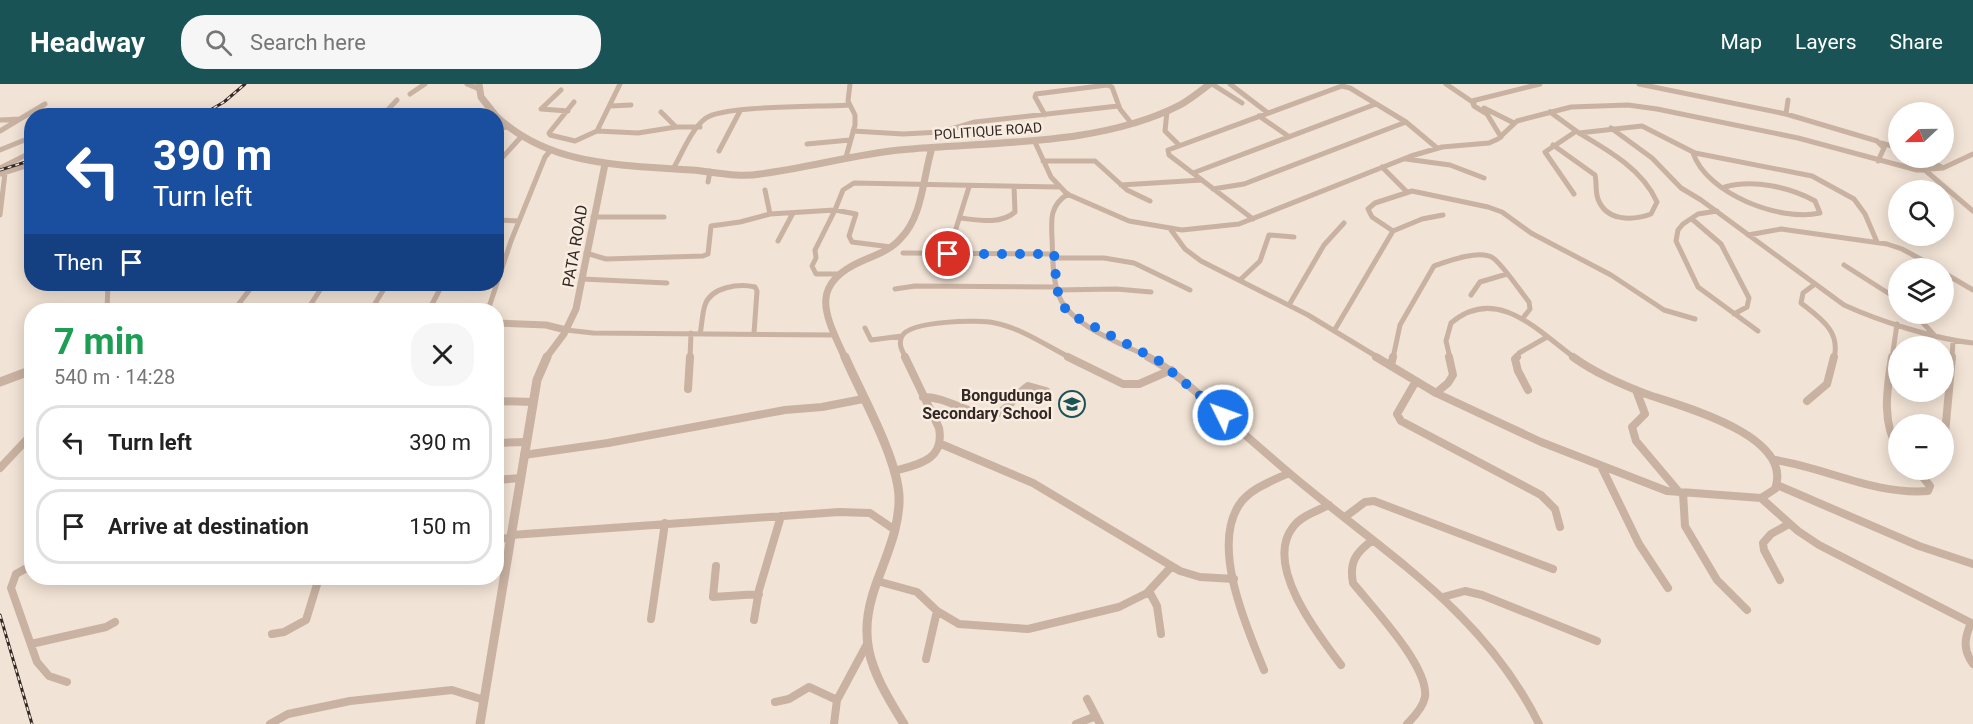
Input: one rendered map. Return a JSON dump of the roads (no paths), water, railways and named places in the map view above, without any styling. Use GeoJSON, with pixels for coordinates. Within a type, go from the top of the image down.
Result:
{"type":"FeatureCollection","features":[{"type":"Feature","properties":{"kind":"street"},"geometry":{"type":"LineString","coordinates":[[410,94],[425,84]]}},
{"type":"Feature","properties":{"kind":"street"},"geometry":{"type":"LineString","coordinates":[[467,84],[479,87]]}},
{"type":"Feature","properties":{"kind":"street"},"geometry":{"type":"LineString","coordinates":[[597,131],[620,84]]}},
{"type":"Feature","properties":{"kind":"street"},"geometry":{"type":"LineString","coordinates":[[846,157],[855,115],[849,105],[850,84]]}},
{"type":"Feature","properties":{"kind":"street"},"geometry":{"type":"LineString","coordinates":[[1211,84],[1242,103]]}},
{"type":"Feature","properties":{"kind":"street","name":"POLITIQUE ROAD"},"geometry":{"type":"LineString","coordinates":[[504,124],[521,137],[551,150],[605,164],[758,175],[846,157],[1084,135],[1132,124],[1167,111],[1182,104],[1211,84]]}},
{"type":"Feature","properties":{"kind":"street"},"geometry":{"type":"LineString","coordinates":[[1230,84],[1268,113]]}},
{"type":"Feature","properties":{"kind":"street"},"geometry":{"type":"LineString","coordinates":[[1446,84],[1472,101],[1514,123]]}},
{"type":"Feature","properties":{"kind":"street"},"geometry":{"type":"LineString","coordinates":[[1472,101],[1540,84]]}},
{"type":"Feature","properties":{"kind":"street"},"geometry":{"type":"LineString","coordinates":[[1639,84],[1786,114],[1888,145]]}},
{"type":"Feature","properties":{"kind":"street"},"geometry":{"type":"LineString","coordinates":[[1045,115],[1035,97],[1036,94],[1109,85],[1112,87],[1118,106],[1132,124]]}},
{"type":"Feature","properties":{"kind":"street"},"geometry":{"type":"LineString","coordinates":[[1253,219],[1167,152],[1179,145],[1342,86],[1350,88],[1406,122],[1437,148]]}},
{"type":"Feature","properties":{"kind":"street","name":"POLITIQUE ROAD"},"geometry":{"type":"LineString","coordinates":[[479,87],[481,97],[490,108]]}},
{"type":"Feature","properties":{"kind":"street"},"geometry":{"type":"LineString","coordinates":[[561,90],[541,109],[568,111]]}},
{"type":"Feature","properties":{"kind":"street"},"geometry":{"type":"LineString","coordinates":[[390,108],[397,100]]}},
{"type":"Feature","properties":{"kind":"street"},"geometry":{"type":"LineString","coordinates":[[1786,114],[1788,100]]}},
{"type":"Feature","properties":{"kind":"street"},"geometry":{"type":"LineString","coordinates":[[1472,101],[1474,106],[1487,114],[1501,137]]}},
{"type":"Feature","properties":{"kind":"street"},"geometry":{"type":"LineString","coordinates":[[574,102],[549,133],[550,135],[574,141],[597,131],[638,133],[676,127],[700,127]]}},
{"type":"Feature","properties":{"kind":"street"},"geometry":{"type":"LineString","coordinates":[[39,108],[45,104]]}},
{"type":"Feature","properties":{"kind":"street"},"geometry":{"type":"LineString","coordinates":[[1193,173],[1376,104]]}},
{"type":"Feature","properties":{"kind":"street"},"geometry":{"type":"LineString","coordinates":[[611,106],[631,105]]}},
{"type":"Feature","properties":{"kind":"street"},"geometry":{"type":"LineString","coordinates":[[673,169],[709,116],[740,111],[849,105]]}},
{"type":"Feature","properties":{"kind":"street"},"geometry":{"type":"LineString","coordinates":[[853,131],[889,134],[939,131],[956,129],[975,122],[1118,106]]}},
{"type":"Feature","properties":{"kind":"street"},"geometry":{"type":"LineString","coordinates":[[1034,140],[1046,171],[1068,194],[1126,221],[1171,230],[1217,228],[1253,219],[1382,166],[1437,148],[1489,143],[1501,137],[1514,123],[1550,112],[1577,107],[1641,106],[1798,138],[1878,161],[1926,171],[1943,168]]}},
{"type":"Feature","properties":{"kind":"street"},"geometry":{"type":"LineString","coordinates":[[719,151],[740,111]]}},
{"type":"Feature","properties":{"kind":"street"},"geometry":{"type":"LineString","coordinates":[[1167,111],[1163,120],[1166,134],[1179,145]]}},
{"type":"Feature","properties":{"kind":"street"},"geometry":{"type":"LineString","coordinates":[[661,112],[676,127]]}},
{"type":"Feature","properties":{"kind":"street"},"geometry":{"type":"LineString","coordinates":[[1550,112],[1577,133],[1620,159],[1654,194],[1658,202],[1651,214],[1629,220],[1615,217],[1599,201],[1595,175],[1553,145]]}},
{"type":"Feature","properties":{"kind":"street"},"geometry":{"type":"LineString","coordinates":[[1259,116],[1288,136]]}},
{"type":"Feature","properties":{"kind":"street"},"geometry":{"type":"LineString","coordinates":[[0,120],[23,119]]}},
{"type":"Feature","properties":{"kind":"street"},"geometry":{"type":"LineString","coordinates":[[0,131],[23,119]]}},
{"type":"Feature","properties":{"kind":"street"},"geometry":{"type":"LineString","coordinates":[[1213,189],[1235,186],[1258,179],[1406,122]]}},
{"type":"Feature","properties":{"kind":"street"},"geometry":{"type":"LineString","coordinates":[[1574,194],[1545,152],[1553,145],[1577,133],[1611,128],[1648,127],[1693,153],[1795,171],[1823,180],[1854,199],[1861,206],[1877,242]]}},
{"type":"Feature","properties":{"kind":"street"},"geometry":{"type":"LineString","coordinates":[[1611,128],[1652,158],[1681,188],[1717,211],[1815,284],[1853,310],[1888,321]]}},
{"type":"Feature","properties":{"kind":"street"},"geometry":{"type":"LineString","coordinates":[[504,156],[521,137]]}},
{"type":"Feature","properties":{"kind":"street"},"geometry":{"type":"LineString","coordinates":[[0,150],[24,140]]}},
{"type":"Feature","properties":{"kind":"street"},"geometry":{"type":"LineString","coordinates":[[807,144],[850,140]]}},
{"type":"Feature","properties":{"kind":"street"},"geometry":{"type":"LineString","coordinates":[[1878,161],[1884,148],[1880,143]]}},
{"type":"Feature","properties":{"kind":"street"},"geometry":{"type":"LineString","coordinates":[[904,724],[875,676],[866,646],[869,604],[895,530],[899,497],[894,471],[835,335],[826,312],[825,300],[830,286],[840,274],[891,247],[905,233],[922,186],[926,163],[932,148]]}},
{"type":"Feature","properties":{"kind":"street"},"geometry":{"type":"LineString","coordinates":[[504,264],[545,157],[551,150]]}},
{"type":"Feature","properties":{"kind":"street"},"geometry":{"type":"LineString","coordinates":[[1693,153],[1695,162],[1701,169],[1725,187],[1756,207],[1801,214],[1820,213],[1815,201],[1794,191],[1741,184],[1725,187]]}},
{"type":"Feature","properties":{"kind":"street"},"geometry":{"type":"LineString","coordinates":[[1954,163],[1973,154]]}},
{"type":"Feature","properties":{"kind":"street"},"geometry":{"type":"LineString","coordinates":[[2,172],[24,157]]}},
{"type":"Feature","properties":{"kind":"street"},"geometry":{"type":"LineString","coordinates":[[1404,159],[1450,165],[1484,178]]}},
{"type":"Feature","properties":{"kind":"street"},"geometry":{"type":"LineString","coordinates":[[1043,161],[1091,160],[1099,164],[1121,185],[1150,201]]}},
{"type":"Feature","properties":{"kind":"street","name":"PATA ROAD"},"geometry":{"type":"LineString","coordinates":[[504,579],[533,402],[543,363],[566,330],[576,309],[605,164]]}},
{"type":"Feature","properties":{"kind":"street"},"geometry":{"type":"LineString","coordinates":[[2,172],[24,166]]}},
{"type":"Feature","properties":{"kind":"street"},"geometry":{"type":"LineString","coordinates":[[1382,166],[1407,192]]}},
{"type":"Feature","properties":{"kind":"street"},"geometry":{"type":"LineString","coordinates":[[708,182],[710,171]]}},
{"type":"Feature","properties":{"kind":"street"},"geometry":{"type":"LineString","coordinates":[[1926,171],[1973,211]]}},
{"type":"Feature","properties":{"kind":"street"},"geometry":{"type":"LineString","coordinates":[[0,215],[2,172]]}},
{"type":"Feature","properties":{"kind":"street"},"geometry":{"type":"LineString","coordinates":[[1121,185],[1202,180]]}},
{"type":"Feature","properties":{"kind":"street"},"geometry":{"type":"LineString","coordinates":[[840,274],[816,274],[812,266],[816,258],[815,250],[835,210],[841,191],[848,184],[1059,187]]}},
{"type":"Feature","properties":{"kind":"street"},"geometry":{"type":"LineString","coordinates":[[948,254],[969,187]]}},
{"type":"Feature","properties":{"kind":"street"},"geometry":{"type":"LineString","coordinates":[[960,218],[996,220],[1011,217],[1015,213],[1014,187]]}},
{"type":"Feature","properties":{"kind":"street"},"geometry":{"type":"LineString","coordinates":[[765,190],[770,214]]}},
{"type":"Feature","properties":{"kind":"street"},"geometry":{"type":"LineString","coordinates":[[1393,231],[1368,213],[1368,209],[1375,203],[1407,192],[1442,196],[1498,211],[1531,232],[1611,275],[1664,310],[1695,319]]}},
{"type":"Feature","properties":{"kind":"street"},"geometry":{"type":"LineString","coordinates":[[1068,194],[1056,202],[1052,208],[1054,256],[1060,302],[1074,317],[1159,361],[1171,370],[1289,473],[1443,597],[1466,619],[1508,669],[1524,693],[1539,724]]}},
{"type":"Feature","properties":{"kind":"street"},"geometry":{"type":"LineString","coordinates":[[586,252],[606,259],[703,256],[708,254],[711,226],[740,222],[770,214],[835,210],[856,214],[849,236],[852,242],[891,247]]}},
{"type":"Feature","properties":{"kind":"street"},"geometry":{"type":"LineString","coordinates":[[1717,211],[1702,213],[1683,224],[1676,238],[1678,248],[1698,287],[1758,331]]}},
{"type":"Feature","properties":{"kind":"street"},"geometry":{"type":"LineString","coordinates":[[778,241],[793,213]]}},
{"type":"Feature","properties":{"kind":"street"},"geometry":{"type":"LineString","coordinates":[[1334,330],[1393,231],[1414,222],[1443,216]]}},
{"type":"Feature","properties":{"kind":"street"},"geometry":{"type":"LineString","coordinates":[[593,217],[664,217]]}},
{"type":"Feature","properties":{"kind":"street"},"geometry":{"type":"LineString","coordinates":[[1692,219],[1721,244],[1749,298],[1747,307],[1734,314]]}},
{"type":"Feature","properties":{"kind":"street"},"geometry":{"type":"LineString","coordinates":[[504,220],[519,221]]}},
{"type":"Feature","properties":{"kind":"street"},"geometry":{"type":"LineString","coordinates":[[1289,305],[1321,250],[1344,223]]}},
{"type":"Feature","properties":{"kind":"street"},"geometry":{"type":"LineString","coordinates":[[1749,235],[1781,229],[1877,242],[1902,249],[1919,258]]}},
{"type":"Feature","properties":{"kind":"street"},"geometry":{"type":"LineString","coordinates":[[1171,230],[1195,257],[1334,330],[1436,393],[1550,446],[1661,489],[1681,493],[1761,498],[1772,494],[1777,485],[1775,460]]}},
{"type":"Feature","properties":{"kind":"street"},"geometry":{"type":"LineString","coordinates":[[1240,280],[1257,265],[1269,235],[1294,237]]}},
{"type":"Feature","properties":{"kind":"street"},"geometry":{"type":"LineString","coordinates":[[903,253],[1054,256],[1126,261],[1146,267],[1190,290]]}},
{"type":"Feature","properties":{"kind":"street"},"geometry":{"type":"LineString","coordinates":[[1391,365],[1400,325],[1434,266],[1458,258],[1487,255],[1496,260],[1530,303],[1530,309],[1523,318]]}},
{"type":"Feature","properties":{"kind":"street"},"geometry":{"type":"LineString","coordinates":[[1844,265],[1888,293]]}},
{"type":"Feature","properties":{"kind":"street"},"geometry":{"type":"LineString","coordinates":[[1471,296],[1473,286],[1478,282],[1507,274]]}},
{"type":"Feature","properties":{"kind":"street"},"geometry":{"type":"LineString","coordinates":[[582,279],[608,278],[621,282],[667,283]]}},
{"type":"Feature","properties":{"kind":"street"},"geometry":{"type":"LineString","coordinates":[[1954,279],[1973,290]]}},
{"type":"Feature","properties":{"kind":"street"},"geometry":{"type":"LineString","coordinates":[[1807,401],[1827,384],[1837,346],[1830,327],[1801,303],[1803,293],[1815,284]]}},
{"type":"Feature","properties":{"kind":"street"},"geometry":{"type":"LineString","coordinates":[[700,334],[708,298],[716,292],[744,285],[755,286],[757,291],[754,333]]}},
{"type":"Feature","properties":{"kind":"street"},"geometry":{"type":"LineString","coordinates":[[895,289],[915,286],[1123,289],[1151,292]]}},
{"type":"Feature","properties":{"kind":"street"},"geometry":{"type":"LineString","coordinates":[[239,303],[249,291]]}},
{"type":"Feature","properties":{"kind":"street"},"geometry":{"type":"LineString","coordinates":[[1436,393],[1448,383],[1453,375],[1446,341],[1448,327],[1454,319],[1469,312],[1489,308],[1510,312],[1523,318],[1584,365],[1636,390],[1713,415],[1758,443],[1775,460],[1805,465],[1872,486],[1900,491],[1928,491],[1930,486],[1927,480]]}},
{"type":"Feature","properties":{"kind":"street"},"geometry":{"type":"LineString","coordinates":[[864,328],[871,340],[902,336],[912,327],[923,324],[993,322],[1006,326],[1120,384],[1139,384],[1171,370]]}},
{"type":"Feature","properties":{"kind":"street"},"geometry":{"type":"LineString","coordinates":[[504,323],[546,325],[593,333],[835,335]]}},
{"type":"Feature","properties":{"kind":"street"},"geometry":{"type":"LineString","coordinates":[[1888,430],[1886,424],[1897,324],[1937,336]]}},
{"type":"Feature","properties":{"kind":"street"},"geometry":{"type":"LineString","coordinates":[[1924,324],[1934,335]]}},
{"type":"Feature","properties":{"kind":"street"},"geometry":{"type":"LineString","coordinates":[[688,389],[691,333]]}},
{"type":"Feature","properties":{"kind":"street"},"geometry":{"type":"LineString","coordinates":[[894,471],[926,462],[935,455],[941,444],[939,428],[902,351],[902,336]]}},
{"type":"Feature","properties":{"kind":"street"},"geometry":{"type":"LineString","coordinates":[[1528,390],[1518,371],[1515,359],[1519,353],[1547,337]]}},
{"type":"Feature","properties":{"kind":"street"},"geometry":{"type":"LineString","coordinates":[[1954,341],[1973,343]]}},
{"type":"Feature","properties":{"kind":"street"},"geometry":{"type":"LineString","coordinates":[[0,382],[24,373]]}},
{"type":"Feature","properties":{"kind":"street"},"geometry":{"type":"LineString","coordinates":[[1416,381],[1397,414],[1401,421],[1541,495],[1557,511],[1561,519],[1560,527]]}},
{"type":"Feature","properties":{"kind":"street"},"geometry":{"type":"LineString","coordinates":[[923,397],[941,396],[983,416],[1002,411],[1016,395],[1028,386],[1046,391]]}},
{"type":"Feature","properties":{"kind":"street"},"geometry":{"type":"LineString","coordinates":[[1636,390],[1645,414],[1632,427],[1636,441],[1681,493],[1685,526],[1717,580],[1747,610]]}},
{"type":"Feature","properties":{"kind":"street"},"geometry":{"type":"LineString","coordinates":[[524,455],[608,444],[785,410],[863,399]]}},
{"type":"Feature","properties":{"kind":"street"},"geometry":{"type":"LineString","coordinates":[[504,401],[533,402]]}},
{"type":"Feature","properties":{"kind":"street"},"geometry":{"type":"LineString","coordinates":[[0,468],[24,442]]}},
{"type":"Feature","properties":{"kind":"street"},"geometry":{"type":"LineString","coordinates":[[504,443],[526,442]]}},
{"type":"Feature","properties":{"kind":"street"},"geometry":{"type":"LineString","coordinates":[[941,444],[1033,483],[1171,567],[1200,577],[1234,579]]}},
{"type":"Feature","properties":{"kind":"street"},"geometry":{"type":"LineString","coordinates":[[1601,466],[1640,547],[1651,567],[1668,588]]}},
{"type":"Feature","properties":{"kind":"street"},"geometry":{"type":"LineString","coordinates":[[1264,670],[1245,623],[1234,579],[1229,531],[1233,514],[1247,496],[1289,473]]}},
{"type":"Feature","properties":{"kind":"street"},"geometry":{"type":"LineString","coordinates":[[504,479],[521,478]]}},
{"type":"Feature","properties":{"kind":"street"},"geometry":{"type":"LineString","coordinates":[[1777,485],[1919,546],[1973,564]]}},
{"type":"Feature","properties":{"kind":"street"},"geometry":{"type":"LineString","coordinates":[[1761,498],[1790,524],[1819,545],[1972,623],[1963,642],[1964,649],[1973,664]]}},
{"type":"Feature","properties":{"kind":"street"},"geometry":{"type":"LineString","coordinates":[[1345,517],[1365,502],[1374,501],[1553,569]]}},
{"type":"Feature","properties":{"kind":"street"},"geometry":{"type":"LineString","coordinates":[[1329,505],[1294,526],[1287,537],[1287,558],[1292,585],[1303,614],[1341,665]]}},
{"type":"Feature","properties":{"kind":"street"},"geometry":{"type":"LineString","coordinates":[[504,538],[665,523],[868,513],[882,519],[895,530]]}},
{"type":"Feature","properties":{"kind":"street"},"geometry":{"type":"LineString","coordinates":[[754,620],[781,516]]}},
{"type":"Feature","properties":{"kind":"street"},"geometry":{"type":"LineString","coordinates":[[651,619],[665,523]]}},
{"type":"Feature","properties":{"kind":"street"},"geometry":{"type":"LineString","coordinates":[[1780,579],[1764,550],[1763,543],[1771,534],[1790,524]]}},
{"type":"Feature","properties":{"kind":"street"},"geometry":{"type":"LineString","coordinates":[[1373,540],[1351,560],[1352,576],[1357,588],[1414,662],[1423,678],[1425,697],[1407,724]]}},
{"type":"Feature","properties":{"kind":"street"},"geometry":{"type":"LineString","coordinates":[[716,566],[713,597],[759,594]]}},
{"type":"Feature","properties":{"kind":"street"},"geometry":{"type":"LineString","coordinates":[[877,580],[917,592],[937,611],[962,625],[1028,629],[1112,609],[1149,591],[1171,567]]}},
{"type":"Feature","properties":{"kind":"street"},"geometry":{"type":"LineString","coordinates":[[24,570],[16,574],[11,588],[31,644],[43,672],[50,678],[67,682]]}},
{"type":"Feature","properties":{"kind":"street"},"geometry":{"type":"LineString","coordinates":[[272,634],[284,632],[306,620],[317,585]]}},
{"type":"Feature","properties":{"kind":"street","name":"PATA ROAD"},"geometry":{"type":"LineString","coordinates":[[480,724],[503,585]]}},
{"type":"Feature","properties":{"kind":"street"},"geometry":{"type":"LineString","coordinates":[[1149,591],[1157,606],[1161,634]]}},
{"type":"Feature","properties":{"kind":"street"},"geometry":{"type":"LineString","coordinates":[[1443,597],[1464,591],[1482,595],[1597,641]]}},
{"type":"Feature","properties":{"kind":"street"},"geometry":{"type":"LineString","coordinates":[[926,659],[937,611]]}},
{"type":"Feature","properties":{"kind":"street"},"geometry":{"type":"LineString","coordinates":[[31,644],[106,627],[115,622]]}},
{"type":"Feature","properties":{"kind":"street"},"geometry":{"type":"LineString","coordinates":[[834,724],[837,699],[866,646]]}},
{"type":"Feature","properties":{"kind":"street"},"geometry":{"type":"LineString","coordinates":[[775,702],[789,699],[809,687],[837,699]]}},
{"type":"Feature","properties":{"kind":"street"},"geometry":{"type":"LineString","coordinates":[[270,724],[288,714],[350,701],[452,690],[484,700]]}},
{"type":"Feature","properties":{"kind":"street"},"geometry":{"type":"LineString","coordinates":[[1076,724],[1098,720],[1088,699]]}},
{"type":"Feature","properties":{"kind":"railway"},"geometry":{"type":"LineString","coordinates":[[214,108],[245,84]]}},
{"type":"Feature","properties":{"kind":"railway"},"geometry":{"type":"LineString","coordinates":[[0,170],[24,162]]}},
{"type":"Feature","properties":{"kind":"railway"},"geometry":{"type":"LineString","coordinates":[[0,615],[32,724]]}},
{"type":"Feature","properties":{"kind":"place","name":"Bongudunga Secondary School"},"geometry":{"type":"Point","coordinates":[1072,404]}}]}
